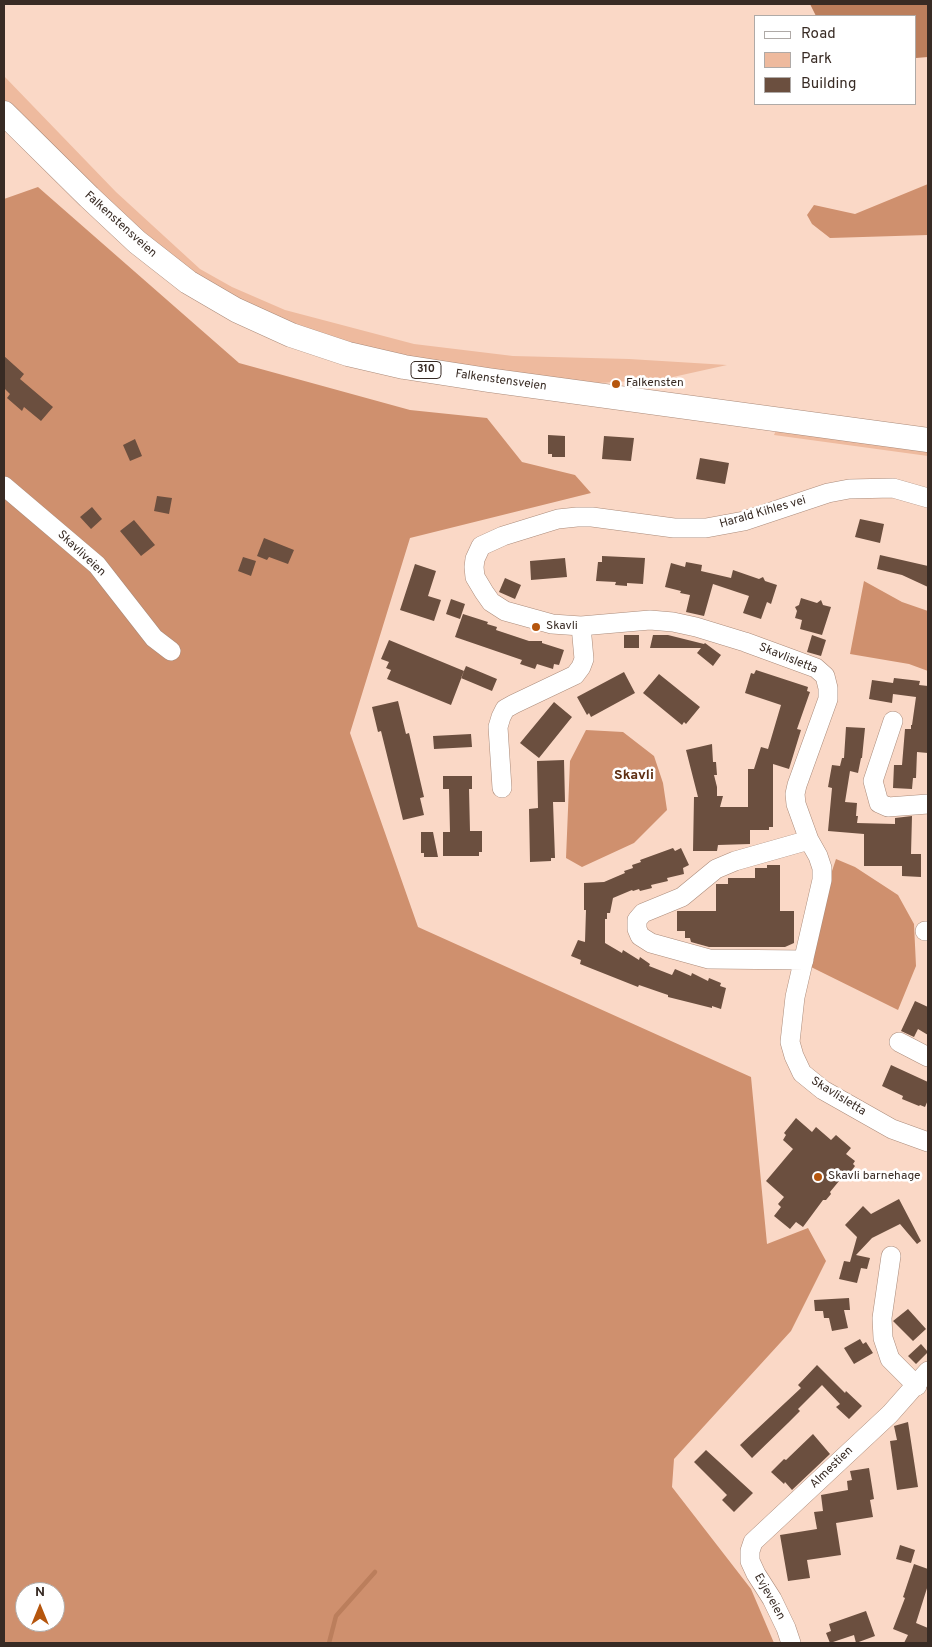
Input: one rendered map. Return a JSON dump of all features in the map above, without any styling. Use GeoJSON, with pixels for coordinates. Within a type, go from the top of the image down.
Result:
{"type":"FeatureCollection","features":[{"type":"Feature","properties":{"kind":"main road","name":"Falkenstensveien"},"geometry":{"type":"LineString","coordinates":[[4,113],[137,242],[188,282],[236,310],[291,335],[348,354],[404,367],[507,383],[928,440]]}},
{"type":"Feature","properties":{"kind":"street","name":"Skavliveien"},"geometry":{"type":"LineString","coordinates":[[4,486],[98,565],[154,638],[171,651]]}},
{"type":"Feature","properties":{"kind":"street","name":"Harald Kihles vei"},"geometry":{"type":"LineString","coordinates":[[481,546],[503,536],[544,523],[577,516],[609,518],[674,528],[706,528],[744,521],[828,493],[849,489],[892,488],[928,498]]}},
{"type":"Feature","properties":{"kind":"street","name":"Skavlisletta"},"geometry":{"type":"LineString","coordinates":[[481,546],[475,559],[476,577],[490,602],[505,611],[552,624],[581,626],[650,620],[673,622],[744,642],[816,668],[825,676],[828,699],[795,794],[796,804],[822,868],[822,880],[795,997],[790,1042],[802,1073],[824,1090],[892,1129],[928,1142]]}},
{"type":"Feature","properties":{"kind":"street"},"geometry":{"type":"LineString","coordinates":[[502,788],[498,727],[501,717],[505,709],[575,675],[584,659],[581,626]]}},
{"type":"Feature","properties":{"kind":"street"},"geometry":{"type":"LineString","coordinates":[[893,720],[873,781],[879,803],[888,807],[928,804]]}},
{"type":"Feature","properties":{"kind":"street"},"geometry":{"type":"LineString","coordinates":[[804,960],[709,959],[651,943],[640,936],[637,929],[637,920],[643,913],[682,897],[716,869],[735,861],[810,840]]}},
{"type":"Feature","properties":{"kind":"street"},"geometry":{"type":"LineString","coordinates":[[899,1042],[928,1057]]}},
{"type":"Feature","properties":{"kind":"street"},"geometry":{"type":"LineString","coordinates":[[891,1256],[882,1318],[883,1338],[890,1358],[917,1386]]}},
{"type":"Feature","properties":{"kind":"street","name":"Almestien"},"geometry":{"type":"LineString","coordinates":[[750,1551],[754,1542],[890,1414],[917,1386],[928,1371]]}},
{"type":"Feature","properties":{"kind":"street","name":"Evjeveien"},"geometry":{"type":"LineString","coordinates":[[750,1551],[750,1561],[772,1599],[791,1643]]}},
{"type":"Feature","properties":{"kind":"green space"},"geometry":{"type":"Polygon","coordinates":[[[4,76],[116,192],[200,269],[232,287],[285,310],[414,344],[513,356],[629,359],[727,365],[664,379],[599,383],[375,355],[280,322],[178,265],[66,163],[4,100],[4,76]]]}},
{"type":"Feature","properties":{"kind":"green space"},"geometry":{"type":"Polygon","coordinates":[[[777,428],[928,449],[928,456],[774,435],[777,428]]]}},
{"type":"Feature","properties":{"kind":"shaded area"},"geometry":{"type":"Polygon","coordinates":[[[810,4],[928,4],[928,57],[917,58],[917,15],[816,15],[810,4]]]}},
{"type":"Feature","properties":{"kind":"shaded area"},"geometry":{"type":"Polygon","coordinates":[[[928,184],[928,235],[830,238],[812,224],[807,215],[814,205],[855,214],[928,184]]]}},
{"type":"Feature","properties":{"kind":"shaded area"},"geometry":{"type":"Polygon","coordinates":[[[38,187],[239,363],[410,410],[487,418],[522,462],[575,475],[591,493],[410,538],[350,733],[418,927],[751,1077],[767,1244],[808,1228],[826,1261],[791,1331],[674,1459],[672,1487],[751,1589],[774,1643],[4,1643],[4,199],[38,187]]]}},
{"type":"Feature","properties":{"kind":"shaded area"},"geometry":{"type":"Polygon","coordinates":[[[864,581],[902,602],[928,611],[928,671],[909,664],[850,654],[864,581]]]}},
{"type":"Feature","properties":{"kind":"shaded area"},"geometry":{"type":"Polygon","coordinates":[[[586,730],[623,732],[654,756],[663,783],[667,810],[634,843],[582,867],[566,858],[570,761],[586,730]]]}},
{"type":"Feature","properties":{"kind":"shaded area"},"geometry":{"type":"Polygon","coordinates":[[[836,859],[855,867],[898,895],[914,924],[916,966],[898,1010],[811,967],[829,880],[836,859]]]}},
{"type":"Feature","properties":{"kind":"building"},"geometry":{"type":"Polygon","coordinates":[[[4,356],[24,374],[20,379],[53,407],[41,421],[24,407],[22,411],[7,398],[10,394],[4,388],[4,356]]]}},
{"type":"Feature","properties":{"kind":"building"},"geometry":{"type":"Polygon","coordinates":[[[548,435],[565,436],[565,457],[552,457],[552,454],[548,454],[548,435]]]}},
{"type":"Feature","properties":{"kind":"building"},"geometry":{"type":"Polygon","coordinates":[[[604,436],[634,438],[631,461],[602,459],[604,436]]]}},
{"type":"Feature","properties":{"kind":"building"},"geometry":{"type":"Polygon","coordinates":[[[135,439],[142,456],[130,461],[123,445],[135,439]]]}},
{"type":"Feature","properties":{"kind":"building"},"geometry":{"type":"Polygon","coordinates":[[[700,458],[729,463],[725,484],[696,479],[700,458]]]}},
{"type":"Feature","properties":{"kind":"building"},"geometry":{"type":"Polygon","coordinates":[[[157,496],[172,498],[169,514],[154,511],[157,496]]]}},
{"type":"Feature","properties":{"kind":"building"},"geometry":{"type":"Polygon","coordinates":[[[92,507],[102,519],[91,529],[80,517],[92,507]]]}},
{"type":"Feature","properties":{"kind":"building"},"geometry":{"type":"Polygon","coordinates":[[[860,519],[884,524],[880,543],[855,537],[860,519]]]}},
{"type":"Feature","properties":{"kind":"building"},"geometry":{"type":"Polygon","coordinates":[[[134,520],[155,545],[141,556],[120,531],[134,520]]]}},
{"type":"Feature","properties":{"kind":"building"},"geometry":{"type":"Polygon","coordinates":[[[264,538],[294,550],[288,564],[269,557],[267,560],[257,556],[264,538]]]}},
{"type":"Feature","properties":{"kind":"building"},"geometry":{"type":"Polygon","coordinates":[[[880,555],[928,566],[928,587],[902,575],[877,569],[880,555]]]}},
{"type":"Feature","properties":{"kind":"building"},"geometry":{"type":"Polygon","coordinates":[[[602,556],[645,558],[643,584],[627,583],[627,586],[615,585],[616,582],[596,581],[598,562],[602,562],[602,556]]]}},
{"type":"Feature","properties":{"kind":"building"},"geometry":{"type":"Polygon","coordinates":[[[243,557],[256,561],[251,576],[238,571],[243,557]]]}},
{"type":"Feature","properties":{"kind":"building"},"geometry":{"type":"Polygon","coordinates":[[[565,558],[567,577],[531,580],[530,561],[565,558]]]}},
{"type":"Feature","properties":{"kind":"building"},"geometry":{"type":"Polygon","coordinates":[[[686,562],[702,565],[701,571],[731,578],[733,570],[759,579],[763,577],[765,581],[777,585],[771,604],[767,602],[761,619],[743,613],[749,596],[713,584],[704,616],[686,612],[690,595],[665,587],[671,563],[685,567],[686,562]]]}},
{"type":"Feature","properties":{"kind":"building"},"geometry":{"type":"Polygon","coordinates":[[[415,564],[436,571],[428,596],[441,600],[434,621],[400,610],[415,564]]]}},
{"type":"Feature","properties":{"kind":"building"},"geometry":{"type":"Polygon","coordinates":[[[505,578],[521,585],[515,599],[499,592],[505,578]]]}},
{"type":"Feature","properties":{"kind":"building"},"geometry":{"type":"Polygon","coordinates":[[[801,598],[817,603],[821,600],[823,605],[831,607],[822,635],[800,629],[802,620],[795,618],[797,611],[795,607],[799,605],[801,598]]]}},
{"type":"Feature","properties":{"kind":"building"},"geometry":{"type":"Polygon","coordinates":[[[451,599],[465,604],[460,619],[446,614],[451,599]]]}},
{"type":"Feature","properties":{"kind":"building"},"geometry":{"type":"Polygon","coordinates":[[[463,614],[488,622],[487,624],[497,627],[496,630],[529,641],[542,641],[542,643],[564,650],[559,665],[554,664],[553,669],[537,664],[535,669],[520,664],[522,660],[455,637],[463,614]]]}},
{"type":"Feature","properties":{"kind":"building"},"geometry":{"type":"Polygon","coordinates":[[[624,635],[639,635],[639,648],[624,648],[624,635]]]}},
{"type":"Feature","properties":{"kind":"building"},"geometry":{"type":"Polygon","coordinates":[[[653,635],[668,635],[705,643],[721,655],[713,666],[697,653],[701,648],[650,648],[653,635]]]}},
{"type":"Feature","properties":{"kind":"building"},"geometry":{"type":"Polygon","coordinates":[[[812,635],[826,640],[821,656],[807,652],[812,635]]]}},
{"type":"Feature","properties":{"kind":"building"},"geometry":{"type":"Polygon","coordinates":[[[389,640],[464,671],[451,705],[387,679],[391,670],[386,668],[389,662],[381,659],[389,640]]]}},
{"type":"Feature","properties":{"kind":"building"},"geometry":{"type":"Polygon","coordinates":[[[466,666],[497,679],[492,691],[461,678],[466,666]]]}},
{"type":"Feature","properties":{"kind":"building"},"geometry":{"type":"Polygon","coordinates":[[[756,670],[808,687],[807,691],[810,692],[797,729],[801,730],[789,769],[773,764],[773,827],[769,827],[769,830],[750,830],[750,844],[718,845],[717,851],[693,851],[694,797],[698,797],[686,750],[712,744],[713,762],[716,762],[717,775],[714,775],[717,796],[723,796],[720,807],[748,807],[748,769],[754,769],[761,747],[768,749],[781,705],[745,693],[751,673],[754,674],[756,670]]]}},
{"type":"Feature","properties":{"kind":"building"},"geometry":{"type":"Polygon","coordinates":[[[624,672],[635,693],[591,717],[589,713],[587,715],[577,697],[624,672]]]}},
{"type":"Feature","properties":{"kind":"building"},"geometry":{"type":"Polygon","coordinates":[[[659,674],[700,707],[686,724],[684,722],[682,725],[643,693],[659,674]]]}},
{"type":"Feature","properties":{"kind":"building"},"geometry":{"type":"Polygon","coordinates":[[[894,678],[920,681],[919,685],[928,686],[928,753],[917,752],[916,778],[913,778],[912,789],[893,788],[894,765],[902,765],[905,729],[911,729],[916,697],[893,694],[892,703],[869,699],[872,680],[893,683],[894,678]]]}},
{"type":"Feature","properties":{"kind":"building"},"geometry":{"type":"Polygon","coordinates":[[[398,701],[406,734],[409,733],[424,797],[420,798],[424,815],[403,820],[381,731],[378,732],[372,707],[398,701]]]}},
{"type":"Feature","properties":{"kind":"building"},"geometry":{"type":"Polygon","coordinates":[[[554,702],[572,717],[539,758],[520,743],[554,702]]]}},
{"type":"Feature","properties":{"kind":"building"},"geometry":{"type":"Polygon","coordinates":[[[846,727],[865,728],[862,758],[858,773],[850,771],[845,802],[857,803],[857,823],[895,824],[895,818],[912,816],[911,854],[921,854],[921,877],[902,876],[902,866],[864,866],[864,834],[828,831],[832,788],[828,787],[832,765],[840,766],[842,758],[844,758],[846,727]]]}},
{"type":"Feature","properties":{"kind":"building"},"geometry":{"type":"Polygon","coordinates":[[[471,734],[472,747],[434,749],[433,736],[471,734]]]}},
{"type":"Feature","properties":{"kind":"building"},"geometry":{"type":"Polygon","coordinates":[[[564,760],[565,802],[553,802],[555,858],[551,858],[551,861],[530,862],[529,809],[538,808],[537,761],[564,760]]]}},
{"type":"Feature","properties":{"kind":"building"},"geometry":{"type":"Polygon","coordinates":[[[443,776],[472,776],[472,789],[469,789],[470,831],[482,831],[482,852],[479,852],[479,856],[443,856],[443,832],[450,832],[449,789],[443,789],[443,776]]]}},
{"type":"Feature","properties":{"kind":"building"},"geometry":{"type":"Polygon","coordinates":[[[421,832],[433,832],[438,857],[424,857],[424,853],[421,853],[421,832]]]}},
{"type":"Feature","properties":{"kind":"building"},"geometry":{"type":"Polygon","coordinates":[[[673,848],[675,851],[681,848],[689,865],[683,868],[684,874],[667,878],[668,881],[651,885],[652,888],[640,891],[639,889],[632,890],[613,898],[610,913],[607,913],[607,919],[605,919],[605,943],[622,953],[623,950],[639,960],[640,957],[650,964],[649,966],[672,975],[675,969],[691,976],[692,973],[708,981],[709,978],[721,983],[720,986],[726,988],[721,1009],[668,997],[668,995],[639,985],[638,987],[580,964],[581,960],[571,956],[578,940],[585,942],[586,910],[584,910],[584,883],[604,882],[625,873],[624,871],[633,868],[632,865],[641,862],[640,860],[673,848]]]}},
{"type":"Feature","properties":{"kind":"building"},"geometry":{"type":"Polygon","coordinates":[[[767,865],[780,865],[780,911],[794,911],[794,943],[785,947],[709,947],[691,942],[690,938],[685,938],[685,931],[677,931],[677,911],[716,911],[716,884],[728,884],[728,878],[755,878],[755,868],[767,868],[767,865]]]}},
{"type":"Feature","properties":{"kind":"building"},"geometry":{"type":"Polygon","coordinates":[[[915,1001],[928,1007],[928,1035],[918,1029],[914,1037],[901,1031],[915,1001]]]}},
{"type":"Feature","properties":{"kind":"building"},"geometry":{"type":"Polygon","coordinates":[[[891,1065],[928,1082],[928,1100],[925,1107],[902,1099],[903,1096],[882,1086],[891,1065]]]}},
{"type":"Feature","properties":{"kind":"building"},"geometry":{"type":"Polygon","coordinates":[[[796,1118],[812,1132],[816,1127],[831,1140],[836,1135],[851,1148],[846,1154],[855,1161],[853,1164],[855,1166],[846,1178],[844,1175],[830,1192],[831,1194],[826,1200],[823,1200],[803,1227],[796,1222],[790,1229],[774,1216],[781,1207],[778,1204],[784,1197],[766,1181],[793,1149],[783,1140],[786,1135],[784,1133],[796,1118]]]}},
{"type":"Feature","properties":{"kind":"building"},"geometry":{"type":"Polygon","coordinates":[[[899,1199],[921,1241],[917,1244],[900,1224],[872,1238],[856,1255],[870,1258],[867,1269],[861,1268],[857,1283],[839,1279],[844,1261],[850,1262],[857,1237],[845,1225],[863,1206],[871,1214],[899,1199]]]}},
{"type":"Feature","properties":{"kind":"building"},"geometry":{"type":"Polygon","coordinates":[[[849,1298],[850,1310],[844,1310],[848,1328],[832,1331],[829,1318],[824,1318],[823,1311],[815,1311],[814,1300],[849,1298]]]}},
{"type":"Feature","properties":{"kind":"building"},"geometry":{"type":"Polygon","coordinates":[[[908,1309],[926,1329],[913,1341],[893,1321],[908,1309]]]}},
{"type":"Feature","properties":{"kind":"building"},"geometry":{"type":"Polygon","coordinates":[[[860,1339],[863,1344],[866,1342],[873,1353],[854,1364],[844,1348],[860,1339]]]}},
{"type":"Feature","properties":{"kind":"building"},"geometry":{"type":"Polygon","coordinates":[[[921,1344],[928,1352],[916,1364],[908,1356],[921,1344]]]}},
{"type":"Feature","properties":{"kind":"building"},"geometry":{"type":"Polygon","coordinates":[[[817,1365],[845,1393],[846,1391],[862,1406],[849,1419],[836,1407],[840,1404],[822,1385],[798,1409],[800,1411],[752,1458],[740,1445],[801,1388],[798,1385],[817,1365]]]}},
{"type":"Feature","properties":{"kind":"building"},"geometry":{"type":"Polygon","coordinates":[[[908,1422],[918,1487],[897,1490],[890,1441],[897,1440],[894,1426],[908,1422]]]}},
{"type":"Feature","properties":{"kind":"building"},"geometry":{"type":"Polygon","coordinates":[[[813,1434],[830,1454],[792,1490],[785,1482],[784,1484],[771,1472],[813,1434]]]}},
{"type":"Feature","properties":{"kind":"building"},"geometry":{"type":"Polygon","coordinates":[[[706,1450],[753,1493],[734,1512],[722,1500],[727,1495],[694,1462],[706,1450]]]}},
{"type":"Feature","properties":{"kind":"building"},"geometry":{"type":"Polygon","coordinates":[[[869,1468],[874,1499],[870,1500],[873,1517],[836,1523],[841,1555],[807,1560],[810,1578],[788,1581],[780,1535],[817,1529],[814,1512],[823,1511],[821,1495],[848,1490],[847,1481],[852,1480],[850,1471],[869,1468]]]}},
{"type":"Feature","properties":{"kind":"building"},"geometry":{"type":"Polygon","coordinates":[[[900,1545],[915,1550],[911,1563],[896,1559],[900,1545]]]}},
{"type":"Feature","properties":{"kind":"building"},"geometry":{"type":"Polygon","coordinates":[[[914,1564],[928,1569],[928,1585],[916,1623],[928,1628],[928,1643],[904,1643],[908,1635],[893,1629],[905,1598],[903,1597],[914,1564]]]}},
{"type":"Feature","properties":{"kind":"building"},"geometry":{"type":"Polygon","coordinates":[[[866,1611],[875,1636],[856,1643],[854,1635],[830,1643],[826,1633],[831,1631],[829,1624],[866,1611]]]}},
{"type":"Feature","properties":{"kind":"waterway"},"geometry":{"type":"LineString","coordinates":[[329,1643],[336,1616],[375,1572]]}},
{"type":"Feature","properties":{"kind":"place","name":"Falkensten"},"geometry":{"type":"Point","coordinates":[616,384]}},
{"type":"Feature","properties":{"kind":"place","name":"Skavli"},"geometry":{"type":"Point","coordinates":[536,627]}},
{"type":"Feature","properties":{"kind":"place","name":"Skavli barnehage"},"geometry":{"type":"Point","coordinates":[818,1177]}},
{"type":"Feature","properties":{"kind":"district","name":"Skavli"},"geometry":{"type":"Point","coordinates":[634,776]}}]}
